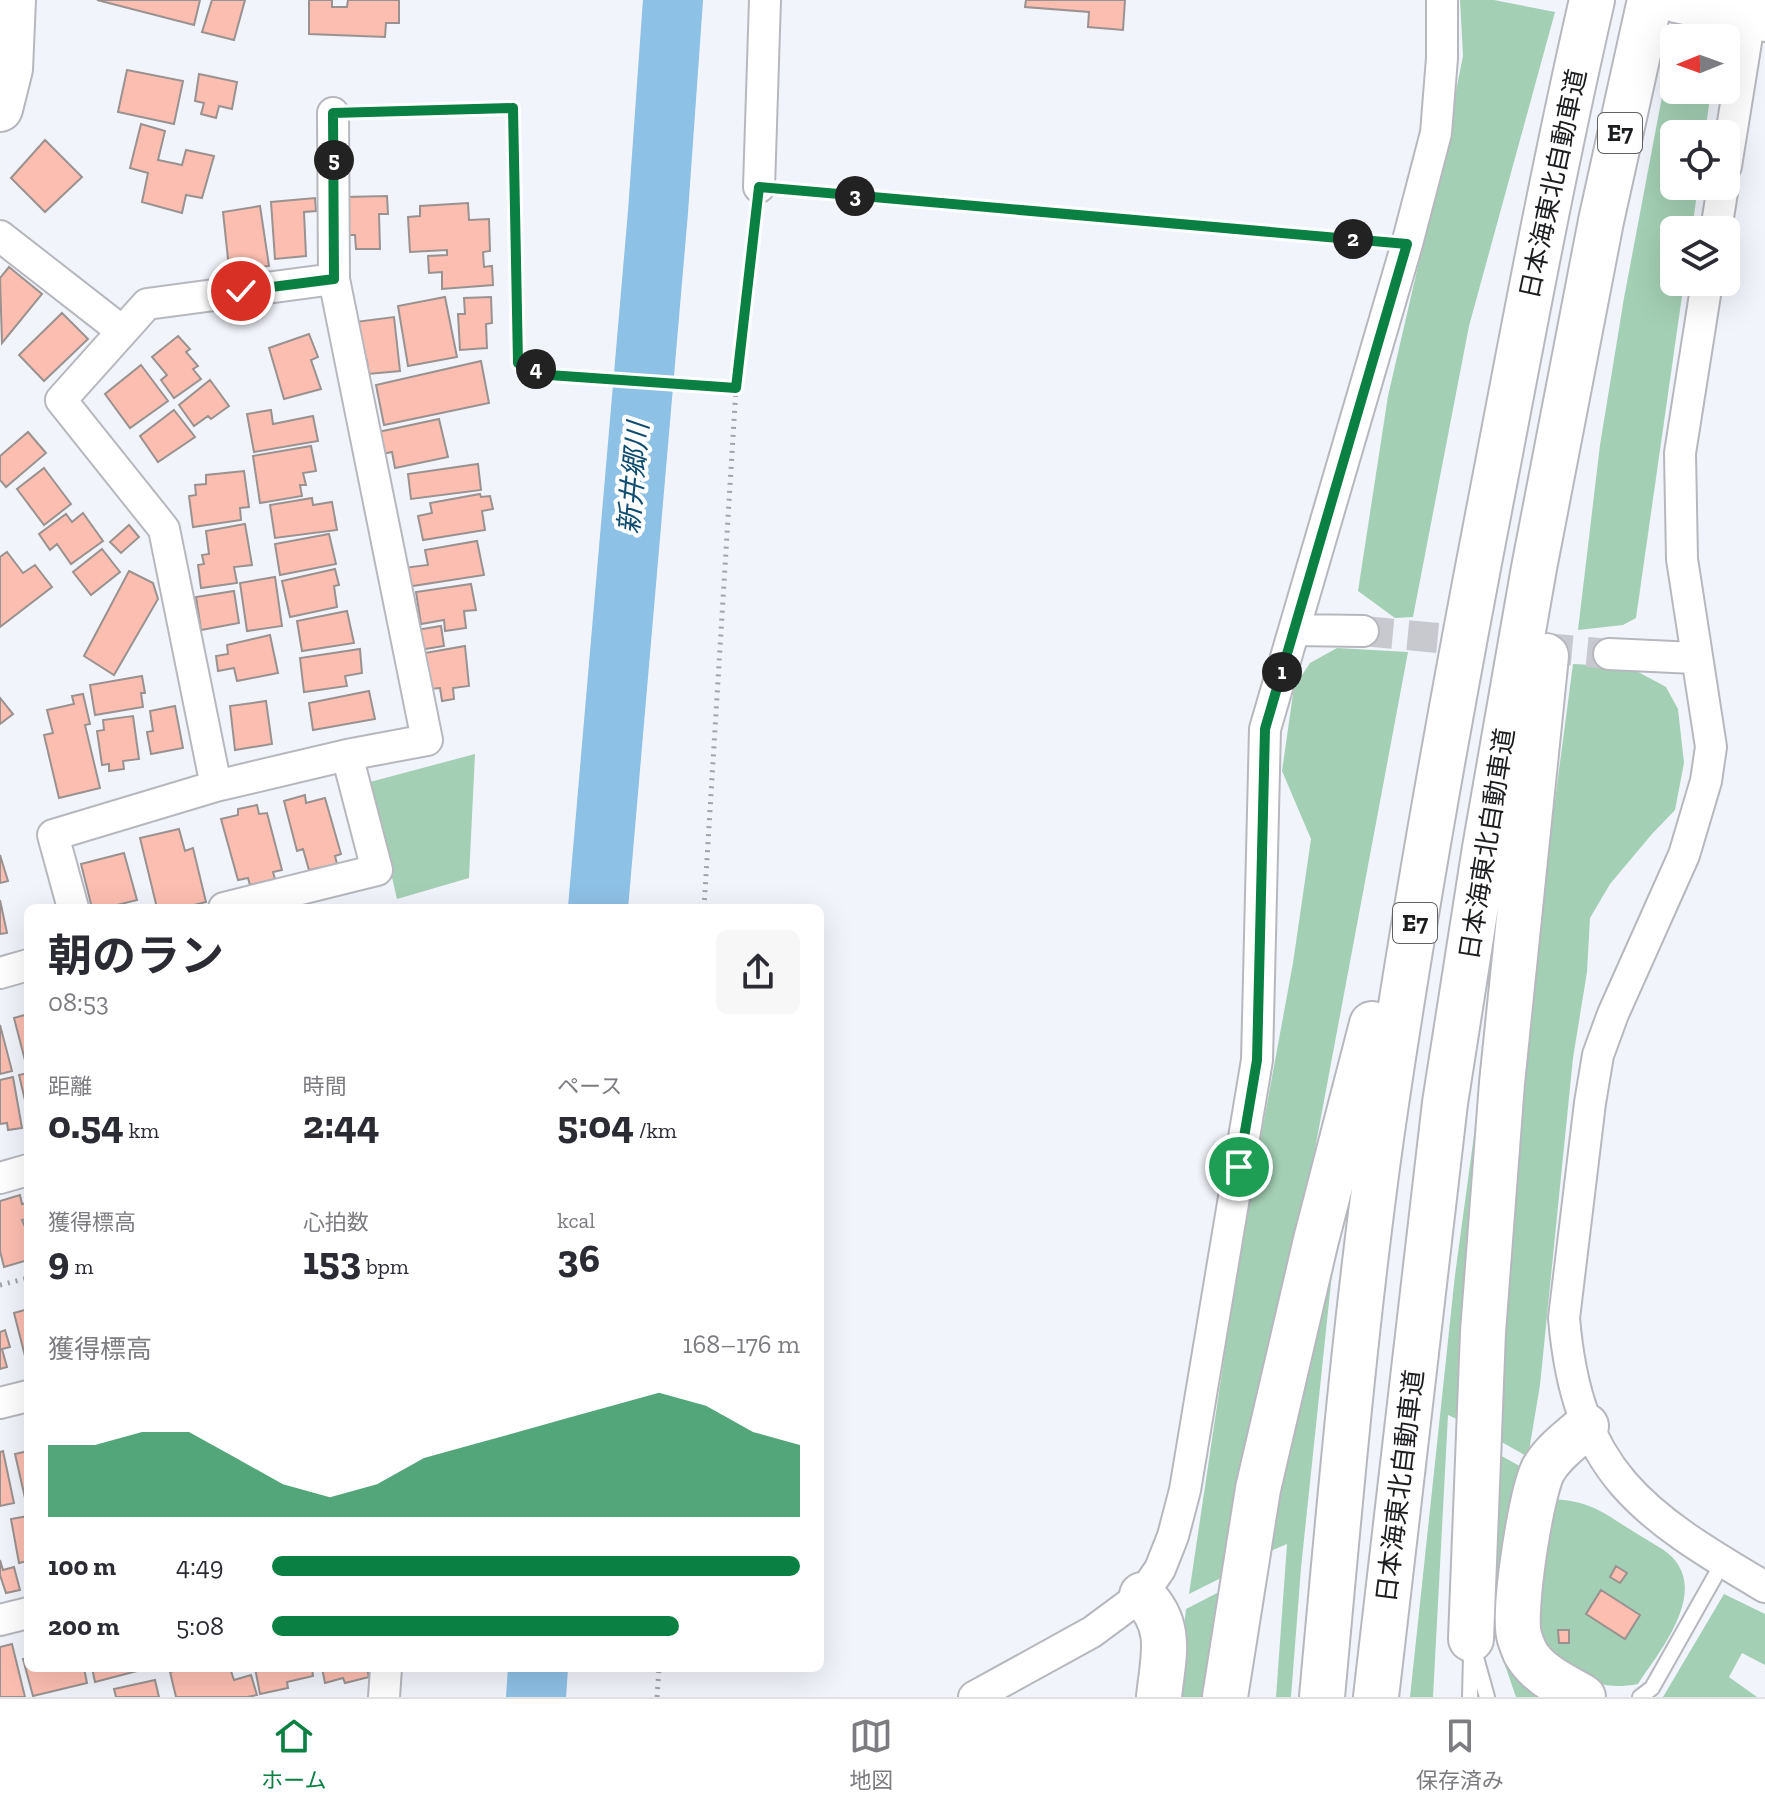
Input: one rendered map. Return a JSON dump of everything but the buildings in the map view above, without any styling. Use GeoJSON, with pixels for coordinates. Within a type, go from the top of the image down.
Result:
{"type":"FeatureCollection","features":[{"type":"Feature","properties":{"kind":"main road"},"geometry":{"type":"LineString","coordinates":[[0,109],[10,69],[13,0]]}},
{"type":"Feature","properties":{"kind":"main road","name":"日本海東北自動車道"},"geometry":{"type":"LineString","coordinates":[[1376,1697],[1447,1088],[1485,848],[1531,584],[1601,221],[1650,0]]}},
{"type":"Feature","properties":{"kind":"main road"},"geometry":{"type":"LineString","coordinates":[[1676,0],[1754,12]]}},
{"type":"Feature","properties":{"kind":"main road","name":"日本海東北自動車道"},"geometry":{"type":"LineString","coordinates":[[1322,1697],[1342,1475],[1383,1127],[1454,692],[1557,157],[1588,15]]}},
{"type":"Feature","properties":{"kind":"main road"},"geometry":{"type":"LineString","coordinates":[[1225,1697],[1258,1489],[1316,1240],[1367,1051],[1470,504],[1557,157]]}},
{"type":"Feature","properties":{"kind":"main road"},"geometry":{"type":"LineString","coordinates":[[1471,1639],[1483,1332],[1502,1083],[1554,581],[1601,221]]}},
{"type":"Feature","properties":{"kind":"main road"},"geometry":{"type":"LineString","coordinates":[[1583,1696],[1537,1668],[1526,1654],[1519,1635],[1518,1614],[1532,1502],[1538,1483],[1555,1453],[1586,1426]]}},
{"type":"Feature","properties":{"kind":"main road"},"geometry":{"type":"LineString","coordinates":[[1142,1595],[1163,1623],[1165,1639],[1159,1697]]}},
{"type":"Feature","properties":{"kind":"street"},"geometry":{"type":"LineString","coordinates":[[759,187],[765,0]]}},
{"type":"Feature","properties":{"kind":"street"},"geometry":{"type":"LineString","coordinates":[[974,1697],[1092,1632],[1142,1595],[1160,1569],[1173,1536],[1185,1490],[1257,1060],[1265,729],[1407,244],[1436,133],[1442,58],[1442,0]]}},
{"type":"Feature","properties":{"kind":"street"},"geometry":{"type":"LineString","coordinates":[[1734,120],[1754,12]]}},
{"type":"Feature","properties":{"kind":"street"},"geometry":{"type":"LineString","coordinates":[[72,904],[53,835],[216,786],[427,740],[334,279],[333,113]]}},
{"type":"Feature","properties":{"kind":"street"},"geometry":{"type":"LineString","coordinates":[[0,236],[122,331]]}},
{"type":"Feature","properties":{"kind":"street"},"geometry":{"type":"LineString","coordinates":[[216,786],[164,529],[61,400],[147,304],[334,279]]}},
{"type":"Feature","properties":{"kind":"street"},"geometry":{"type":"LineString","coordinates":[[1705,296],[1680,453],[1682,559],[1711,747],[1706,781],[1684,855],[1603,1041],[1590,1103],[1564,1318],[1575,1394],[1586,1426],[1618,1480],[1647,1510],[1765,1587]]}},
{"type":"Feature","properties":{"kind":"street"},"geometry":{"type":"LineString","coordinates":[[1295,630],[1363,631]]}},
{"type":"Feature","properties":{"kind":"street"},"geometry":{"type":"LineString","coordinates":[[1609,654],[1695,658]]}},
{"type":"Feature","properties":{"kind":"street"},"geometry":{"type":"LineString","coordinates":[[240,904],[377,870],[347,755]]}},
{"type":"Feature","properties":{"kind":"street"},"geometry":{"type":"LineString","coordinates":[[0,973],[24,966]]}},
{"type":"Feature","properties":{"kind":"street"},"geometry":{"type":"LineString","coordinates":[[0,1178],[24,1171]]}},
{"type":"Feature","properties":{"kind":"street"},"geometry":{"type":"LineString","coordinates":[[0,1403],[24,1397]]}},
{"type":"Feature","properties":{"kind":"street"},"geometry":{"type":"LineString","coordinates":[[0,1620],[24,1614]]}},
{"type":"Feature","properties":{"kind":"street"},"geometry":{"type":"LineString","coordinates":[[384,1697],[386,1672]]}},
{"type":"Feature","properties":{"kind":"lane"},"geometry":{"type":"LineString","coordinates":[[1640,1697],[1652,1688],[1723,1562]]}},
{"type":"Feature","properties":{"kind":"lane"},"geometry":{"type":"LineString","coordinates":[[1470,1697],[1471,1639]]}},
{"type":"Feature","properties":{"kind":"lane"},"geometry":{"type":"LineString","coordinates":[[1471,1639],[1487,1697]]}},
{"type":"Feature","properties":{"kind":"path"},"geometry":{"type":"LineString","coordinates":[[333,113],[513,108],[518,363],[549,375],[736,388]]}},
{"type":"Feature","properties":{"kind":"path"},"geometry":{"type":"LineString","coordinates":[[704,904],[736,388],[759,187],[1407,244]]}},
{"type":"Feature","properties":{"kind":"path"},"geometry":{"type":"LineString","coordinates":[[0,1285],[24,1279]]}},
{"type":"Feature","properties":{"kind":"path"},"geometry":{"type":"LineString","coordinates":[[657,1697],[659,1672]]}},
{"type":"Feature","properties":{"kind":"green space"},"geometry":{"type":"Polygon","coordinates":[[[1460,0],[1494,0],[1555,12],[1469,326],[1413,617],[1395,618],[1358,591],[1388,396],[1463,56],[1460,0]]]}},
{"type":"Feature","properties":{"kind":"green space"},"geometry":{"type":"Polygon","coordinates":[[[1661,104],[1709,104],[1707,120],[1660,120],[1660,200],[1696,200],[1694,216],[1660,216],[1660,296],[1682,296],[1636,618],[1623,625],[1578,630],[1600,445],[1661,104]]]}},
{"type":"Feature","properties":{"kind":"green space"},"geometry":{"type":"Polygon","coordinates":[[[1337,648],[1408,652],[1309,1181],[1223,1577],[1189,1594],[1240,1251],[1293,963],[1311,839],[1282,771],[1294,687],[1310,663],[1337,648]]]}},
{"type":"Feature","properties":{"kind":"green space"},"geometry":{"type":"Polygon","coordinates":[[[1573,664],[1629,667],[1666,687],[1678,709],[1684,763],[1675,810],[1610,884],[1590,918],[1587,972],[1573,1058],[1540,1385],[1528,1457],[1498,1440],[1516,1160],[1535,952],[1573,664]]]}},
{"type":"Feature","properties":{"kind":"green space"},"geometry":{"type":"Polygon","coordinates":[[[475,754],[469,878],[397,899],[370,782],[475,754]]]}},
{"type":"Feature","properties":{"kind":"green space"},"geometry":{"type":"Polygon","coordinates":[[[1480,1091],[1461,1421],[1448,1415],[1433,1697],[1410,1697],[1455,1275],[1480,1091]]]}},
{"type":"Feature","properties":{"kind":"green space"},"geometry":{"type":"Polygon","coordinates":[[[1335,1245],[1301,1568],[1291,1697],[1276,1697],[1287,1544],[1266,1553],[1335,1245]]]}},
{"type":"Feature","properties":{"kind":"green space"},"geometry":{"type":"Polygon","coordinates":[[[1498,1454],[1525,1469],[1508,1604],[1559,1697],[1516,1697],[1499,1648],[1492,1610],[1498,1454]]]}},
{"type":"Feature","properties":{"kind":"green space"},"geometry":{"type":"Polygon","coordinates":[[[1552,1499],[1576,1502],[1603,1512],[1668,1553],[1682,1572],[1685,1588],[1683,1605],[1667,1640],[1638,1684],[1622,1686],[1596,1682],[1574,1670],[1541,1642],[1535,1612],[1552,1499]]]}},
{"type":"Feature","properties":{"kind":"green space"},"geometry":{"type":"Polygon","coordinates":[[[1219,1592],[1204,1697],[1176,1697],[1186,1609],[1219,1592]]]}},
{"type":"Feature","properties":{"kind":"green space"},"geometry":{"type":"Polygon","coordinates":[[[1724,1594],[1765,1614],[1765,1665],[1742,1653],[1729,1677],[1757,1697],[1663,1697],[1724,1594]]]}},
{"type":"Feature","properties":{"kind":"waterway","name":"新井郷川"},"geometry":{"type":"LineString","coordinates":[[598,904],[658,212],[673,0]]}},
{"type":"Feature","properties":{"kind":"waterway","name":"新井郷川"},"geometry":{"type":"LineString","coordinates":[[536,1697],[538,1672]]}},
{"type":"Feature","properties":{"kind":"tunnel"},"geometry":{"type":"LineString","coordinates":[[1363,631],[1609,654]]}},
{"type":"Feature","properties":{"kind":"route"},"geometry":{"type":"LineString","coordinates":[[241,291],[334,279],[333,113],[513,108],[518,363],[549,375],[736,388],[759,187],[1407,244],[1265,729],[1257,1060],[1239,1167]]}}]}
